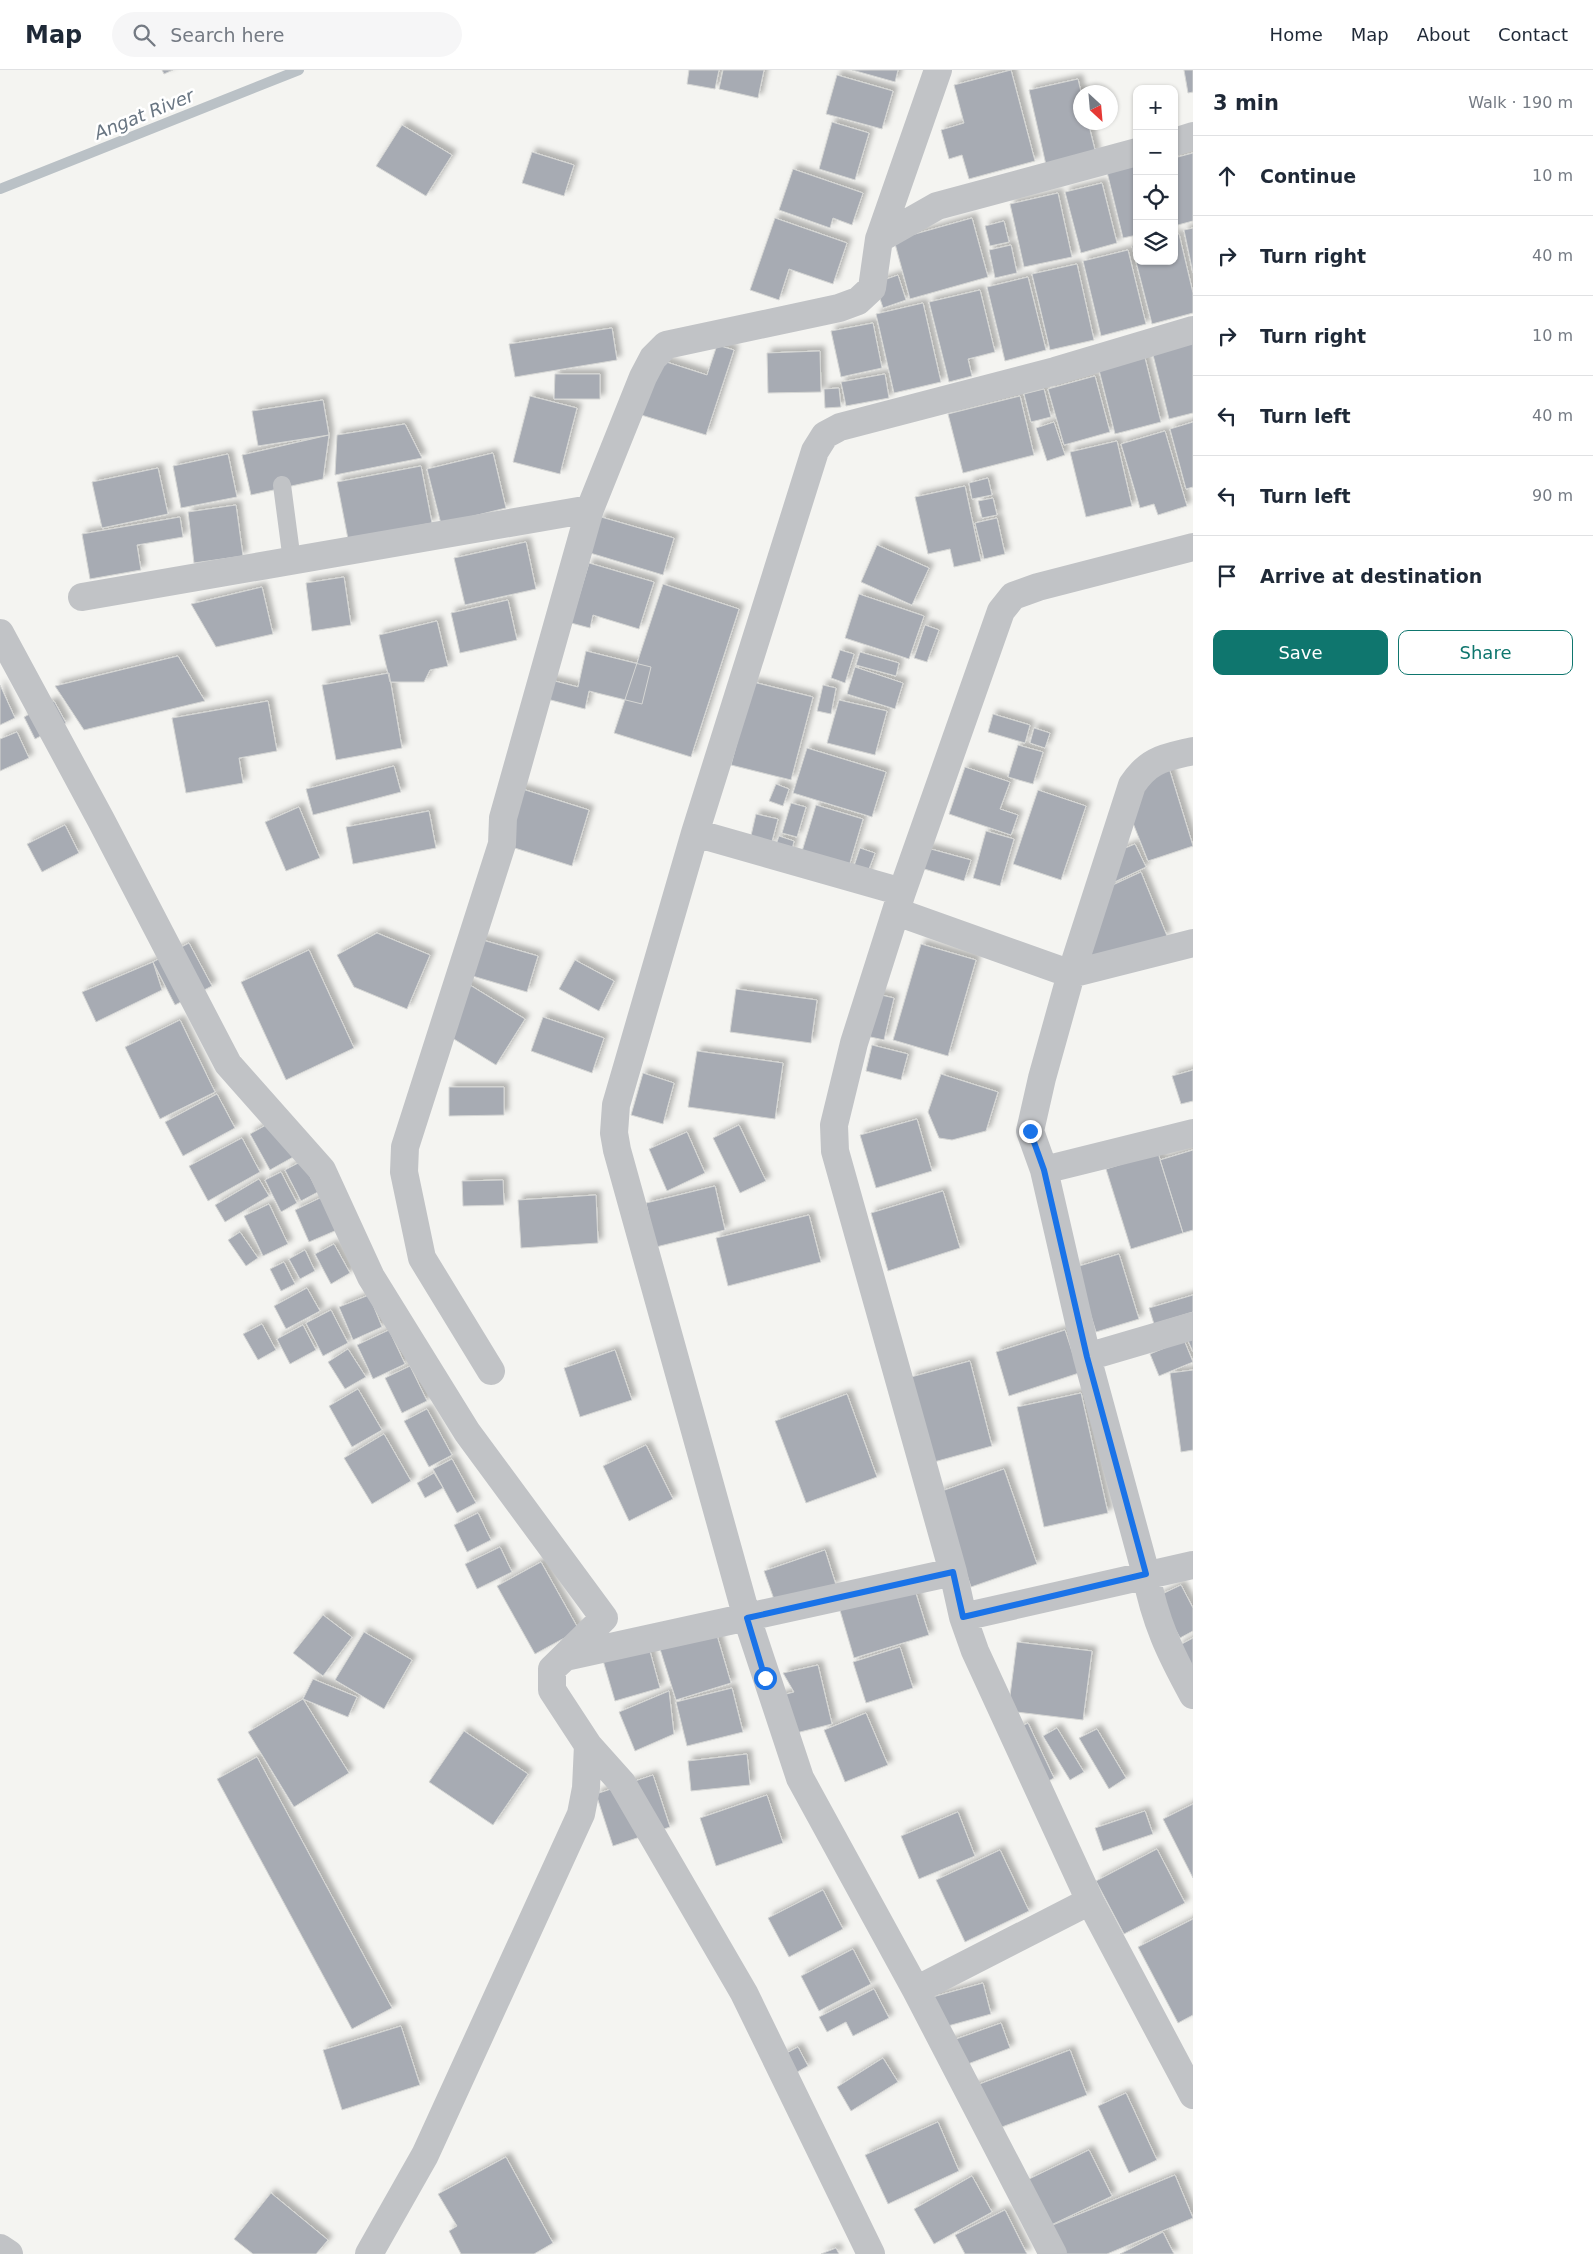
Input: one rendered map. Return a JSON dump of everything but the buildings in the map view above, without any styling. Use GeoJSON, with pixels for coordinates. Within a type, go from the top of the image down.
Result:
{"type":"FeatureCollection","features":[{"type":"Feature","properties":{"kind":"street"},"geometry":{"type":"LineString","coordinates":[[490,1371],[422,1258],[404,1172],[405,1147],[502,844],[503,818],[590,509],[643,377],[653,358],[666,345],[839,308],[858,302],[872,288],[879,239],[938,70]]}},
{"type":"Feature","properties":{"kind":"street"},"geometry":{"type":"LineString","coordinates":[[1178,141],[1193,136]]}},
{"type":"Feature","properties":{"kind":"street"},"geometry":{"type":"LineString","coordinates":[[879,239],[936,206],[1133,153]]}},
{"type":"Feature","properties":{"kind":"street"},"geometry":{"type":"LineString","coordinates":[[1053,2254],[916,1990],[800,1778],[747,1618],[614,1133],[616,1105],[695,833],[815,451],[825,436],[840,427],[1055,371],[1193,330]]}},
{"type":"Feature","properties":{"kind":"street"},"geometry":{"type":"LineString","coordinates":[[82,597],[590,509]]}},
{"type":"Feature","properties":{"kind":"street"},"geometry":{"type":"LineString","coordinates":[[1193,547],[1038,587],[1013,596],[1001,611],[900,902],[854,1043],[834,1125],[835,1151],[953,1572],[963,1617],[975,1651],[1090,1901],[1193,2095]]}},
{"type":"Feature","properties":{"kind":"street"},"geometry":{"type":"LineString","coordinates":[[0,633],[101,820],[228,1064],[322,1170],[371,1277],[467,1432],[604,1618],[552,1669]]}},
{"type":"Feature","properties":{"kind":"street"},"geometry":{"type":"LineString","coordinates":[[1193,751],[1156,760],[1142,770],[1132,786],[1071,974],[1042,1078],[1030,1131],[1044,1170],[1087,1357],[1146,1574],[1152,1607],[1168,1647],[1193,1695]]}},
{"type":"Feature","properties":{"kind":"street"},"geometry":{"type":"LineString","coordinates":[[695,833],[900,902],[1071,974],[1193,943]]}},
{"type":"Feature","properties":{"kind":"street"},"geometry":{"type":"LineString","coordinates":[[1044,1170],[1193,1134]]}},
{"type":"Feature","properties":{"kind":"street"},"geometry":{"type":"LineString","coordinates":[[1087,1357],[1193,1326]]}},
{"type":"Feature","properties":{"kind":"street"},"geometry":{"type":"LineString","coordinates":[[963,1617],[1193,1564]]}},
{"type":"Feature","properties":{"kind":"street"},"geometry":{"type":"LineString","coordinates":[[871,2254],[744,1993],[622,1783],[588,1745],[552,1690],[552,1669],[565,1656],[953,1572]]}},
{"type":"Feature","properties":{"kind":"street"},"geometry":{"type":"LineString","coordinates":[[369,2254],[425,2155],[581,1814],[586,1788],[588,1745]]}},
{"type":"Feature","properties":{"kind":"street"},"geometry":{"type":"LineString","coordinates":[[916,1990],[1090,1901]]}},
{"type":"Feature","properties":{"kind":"street"},"geometry":{"type":"LineString","coordinates":[[0,2248],[9,2254]]}},
{"type":"Feature","properties":{"kind":"lane"},"geometry":{"type":"LineString","coordinates":[[282,485],[292,561]]}},
{"type":"Feature","properties":{"kind":"waterway","name":"Angat River"},"geometry":{"type":"LineString","coordinates":[[0,189],[299,70]]}},
{"type":"Feature","properties":{"kind":"route"},"geometry":{"type":"LineString","coordinates":[[765,1678],[747,1618],[953,1572],[963,1617],[1146,1574],[1087,1357],[1044,1170],[1030,1131]]}}]}
